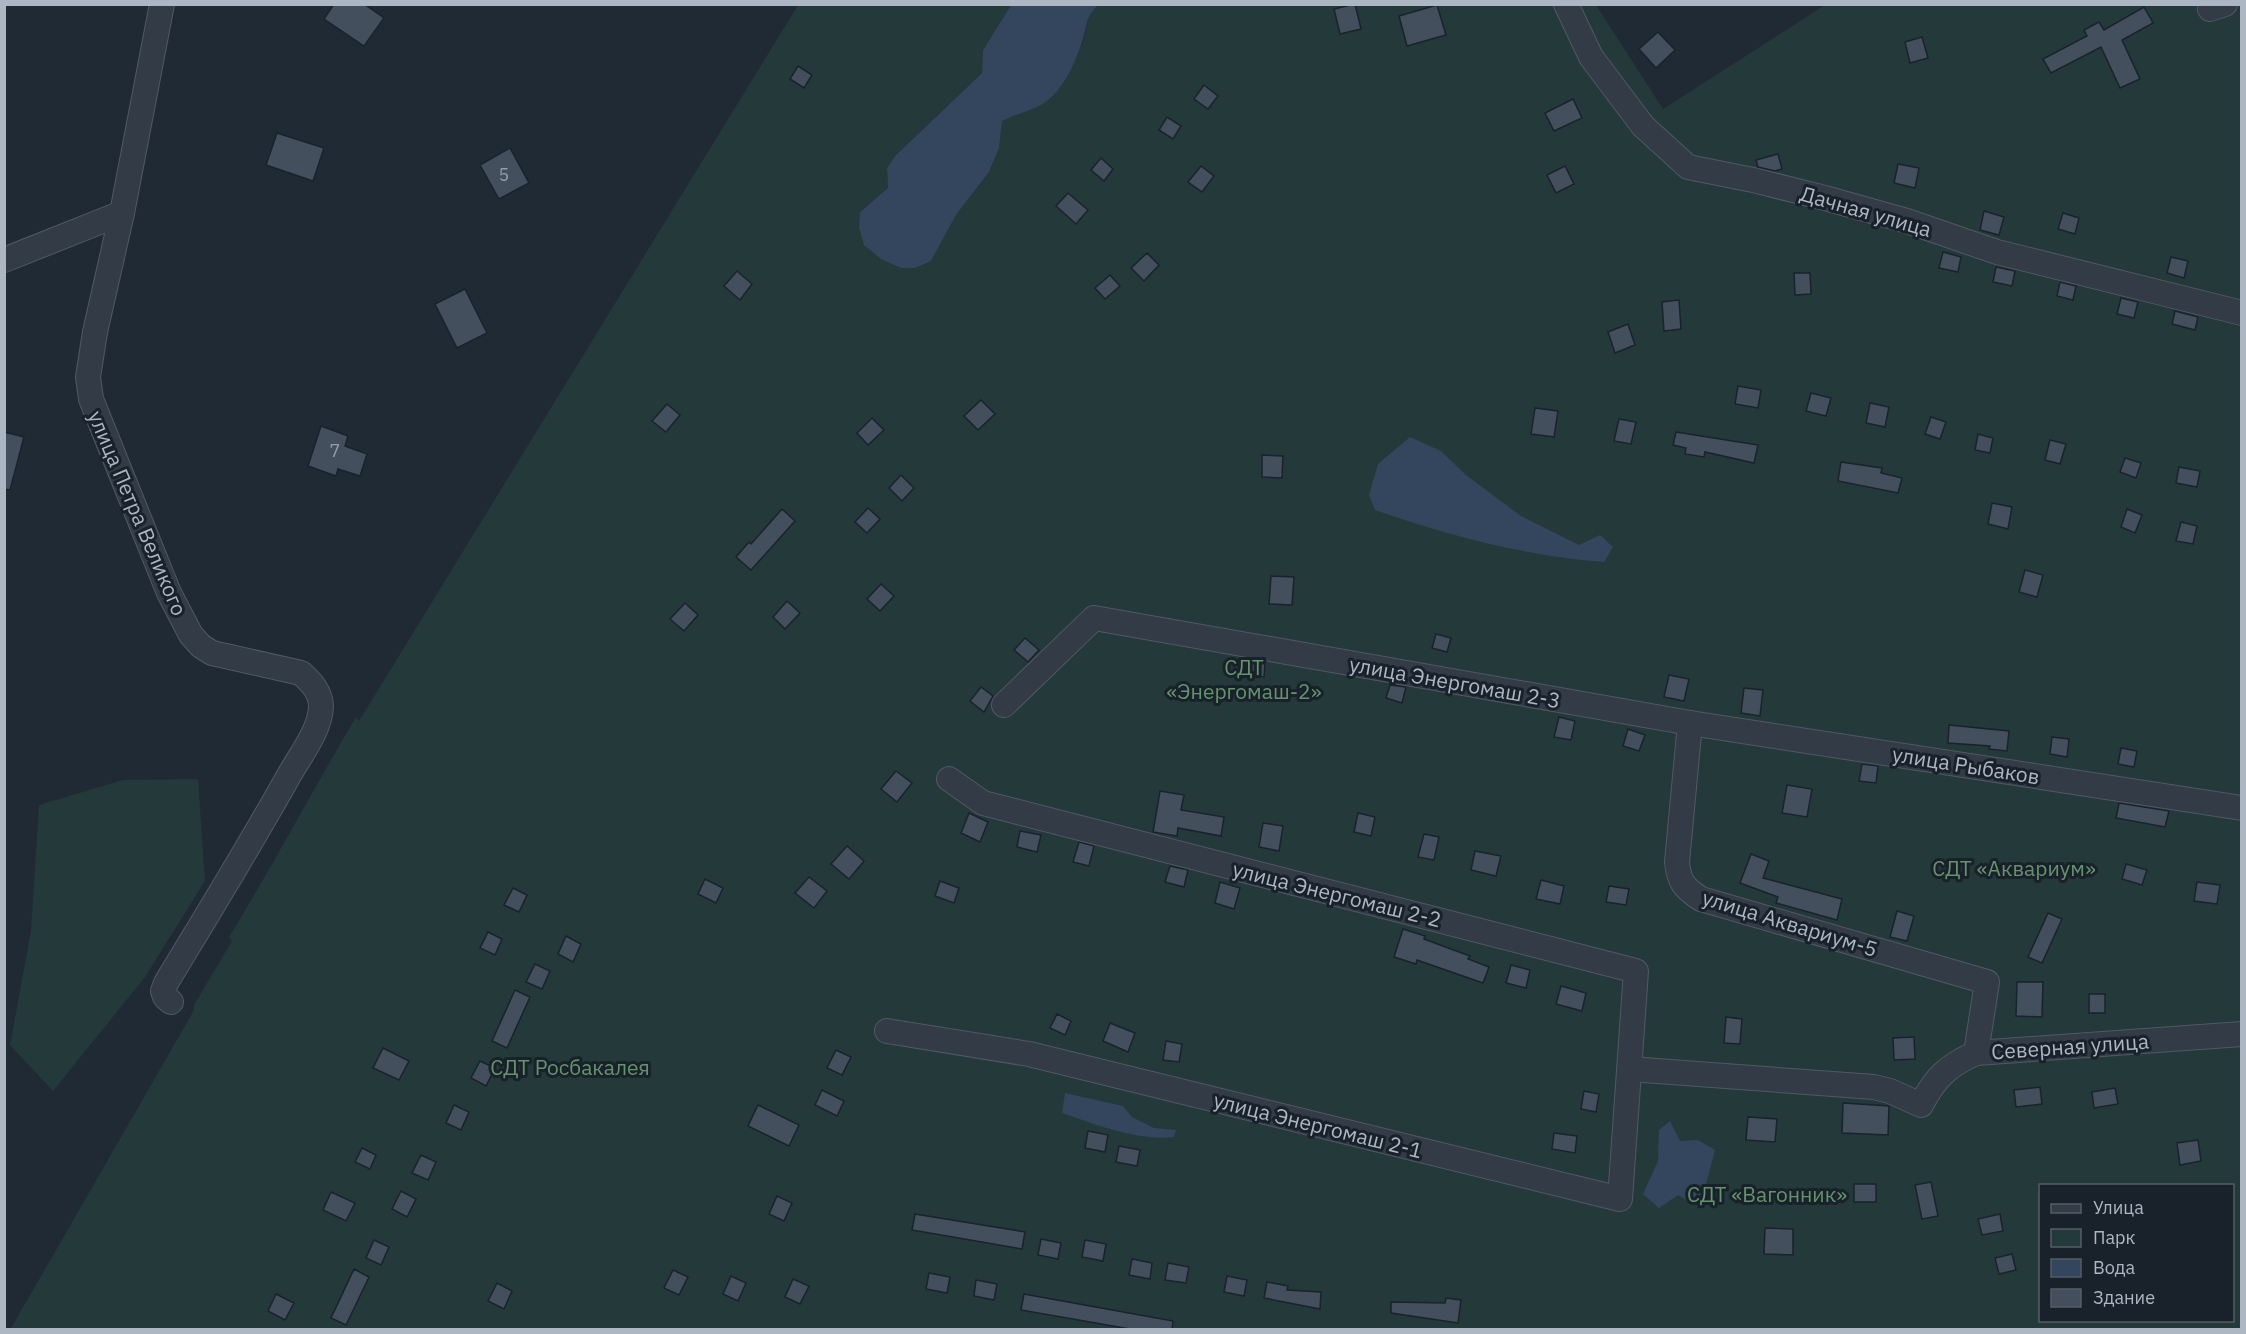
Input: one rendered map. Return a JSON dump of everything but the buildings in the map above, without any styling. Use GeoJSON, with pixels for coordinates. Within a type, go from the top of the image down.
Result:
{"type":"FeatureCollection","features":[{"type":"Feature","properties":{"kind":"street","name":"улица Петра Великого"},"geometry":{"type":"LineString","coordinates":[[162,4],[122,213],[95,332],[88,377],[91,399],[169,593],[191,635],[201,646],[212,653],[301,673],[312,682],[320,696],[321,708],[315,728],[255,836],[166,983],[163,991],[165,997],[171,1002]]}},
{"type":"Feature","properties":{"kind":"street","name":"Дачная улица"},"geometry":{"type":"LineString","coordinates":[[1566,4],[1591,57],[1643,126],[1688,167],[1825,198],[1907,220],[1997,252],[2241,313]]}},
{"type":"Feature","properties":{"kind":"street"},"geometry":{"type":"LineString","coordinates":[[4,260],[122,213]]}},
{"type":"Feature","properties":{"kind":"street","name":"улица Энергомаш 2-3"},"geometry":{"type":"LineString","coordinates":[[1004,705],[1094,618],[1690,723]]}},
{"type":"Feature","properties":{"kind":"street","name":"улица Рыбаков"},"geometry":{"type":"LineString","coordinates":[[1690,723],[2241,808]]}},
{"type":"Feature","properties":{"kind":"street","name":"улица Аквариум-5"},"geometry":{"type":"LineString","coordinates":[[1690,723],[1677,862],[1679,879],[1689,891],[1701,898],[1987,982],[1976,1053]]}},
{"type":"Feature","properties":{"kind":"street","name":"улица Энергомаш 2-2"},"geometry":{"type":"LineString","coordinates":[[949,779],[983,803],[1636,971],[1630,1069]]}},
{"type":"Feature","properties":{"kind":"street","name":"улица Энергомаш 2-1"},"geometry":{"type":"LineString","coordinates":[[887,1031],[1029,1054],[1620,1199],[1630,1069]]}},
{"type":"Feature","properties":{"kind":"street","name":"Северная улица"},"geometry":{"type":"LineString","coordinates":[[1630,1069],[1874,1087],[1890,1091],[1921,1105],[1938,1077],[1955,1062],[1976,1053],[2241,1034]]}},
{"type":"Feature","properties":{"kind":"green space","name":"СДТ «Энергомаш-2»"},"geometry":{"type":"Polygon","coordinates":[[[798,5],[1011,5],[983,50],[982,73],[895,156],[887,168],[888,188],[860,212],[931,261],[956,215],[989,172],[999,148],[1002,121],[1020,112],[1072,67],[1083,42],[1089,14],[1098,5],[1596,5],[1663,109],[1825,5],[2241,5],[2241,1329],[10,1330],[193,1012],[194,1005],[232,941],[229,937],[356,717],[359,721],[798,5]]]}},
{"type":"Feature","properties":{"kind":"green space"},"geometry":{"type":"Polygon","coordinates":[[[198,779],[205,881],[145,977],[53,1091],[10,1045],[31,931],[39,805],[123,780],[198,779]]]}},
{"type":"Feature","properties":{"kind":"water"},"geometry":{"type":"Polygon","coordinates":[[[1011,5],[1098,5],[1088,18],[1076,59],[1061,86],[1049,100],[1041,105],[1002,121],[999,148],[989,172],[956,215],[931,261],[915,268],[901,268],[881,259],[864,245],[859,227],[860,212],[888,188],[887,168],[895,156],[982,73],[983,50],[1011,5]]]}},
{"type":"Feature","properties":{"kind":"water"},"geometry":{"type":"Polygon","coordinates":[[[1410,437],[1441,451],[1466,475],[1521,516],[1579,545],[1600,535],[1613,547],[1604,562],[1545,555],[1488,544],[1375,510],[1369,495],[1378,464],[1410,437]]]}},
{"type":"Feature","properties":{"kind":"water"},"geometry":{"type":"Polygon","coordinates":[[[1065,1093],[1123,1106],[1132,1117],[1154,1128],[1176,1130],[1174,1137],[1146,1137],[1132,1134],[1062,1113],[1065,1093]]]}},
{"type":"Feature","properties":{"kind":"water"},"geometry":{"type":"Polygon","coordinates":[[[1670,1121],[1680,1141],[1698,1140],[1715,1150],[1701,1203],[1691,1203],[1678,1195],[1659,1208],[1643,1194],[1658,1161],[1659,1130],[1670,1121]]]}},
{"type":"Feature","properties":{"kind":"park label","name":"СДТ «Аквариум»"},"geometry":{"type":"Point","coordinates":[2014,868]}},
{"type":"Feature","properties":{"kind":"park label","name":"СДТ Росбакалея"},"geometry":{"type":"Point","coordinates":[570,1067]}},
{"type":"Feature","properties":{"kind":"park label","name":"СДТ «Вагонник»"},"geometry":{"type":"Point","coordinates":[1767,1194]}}]}
